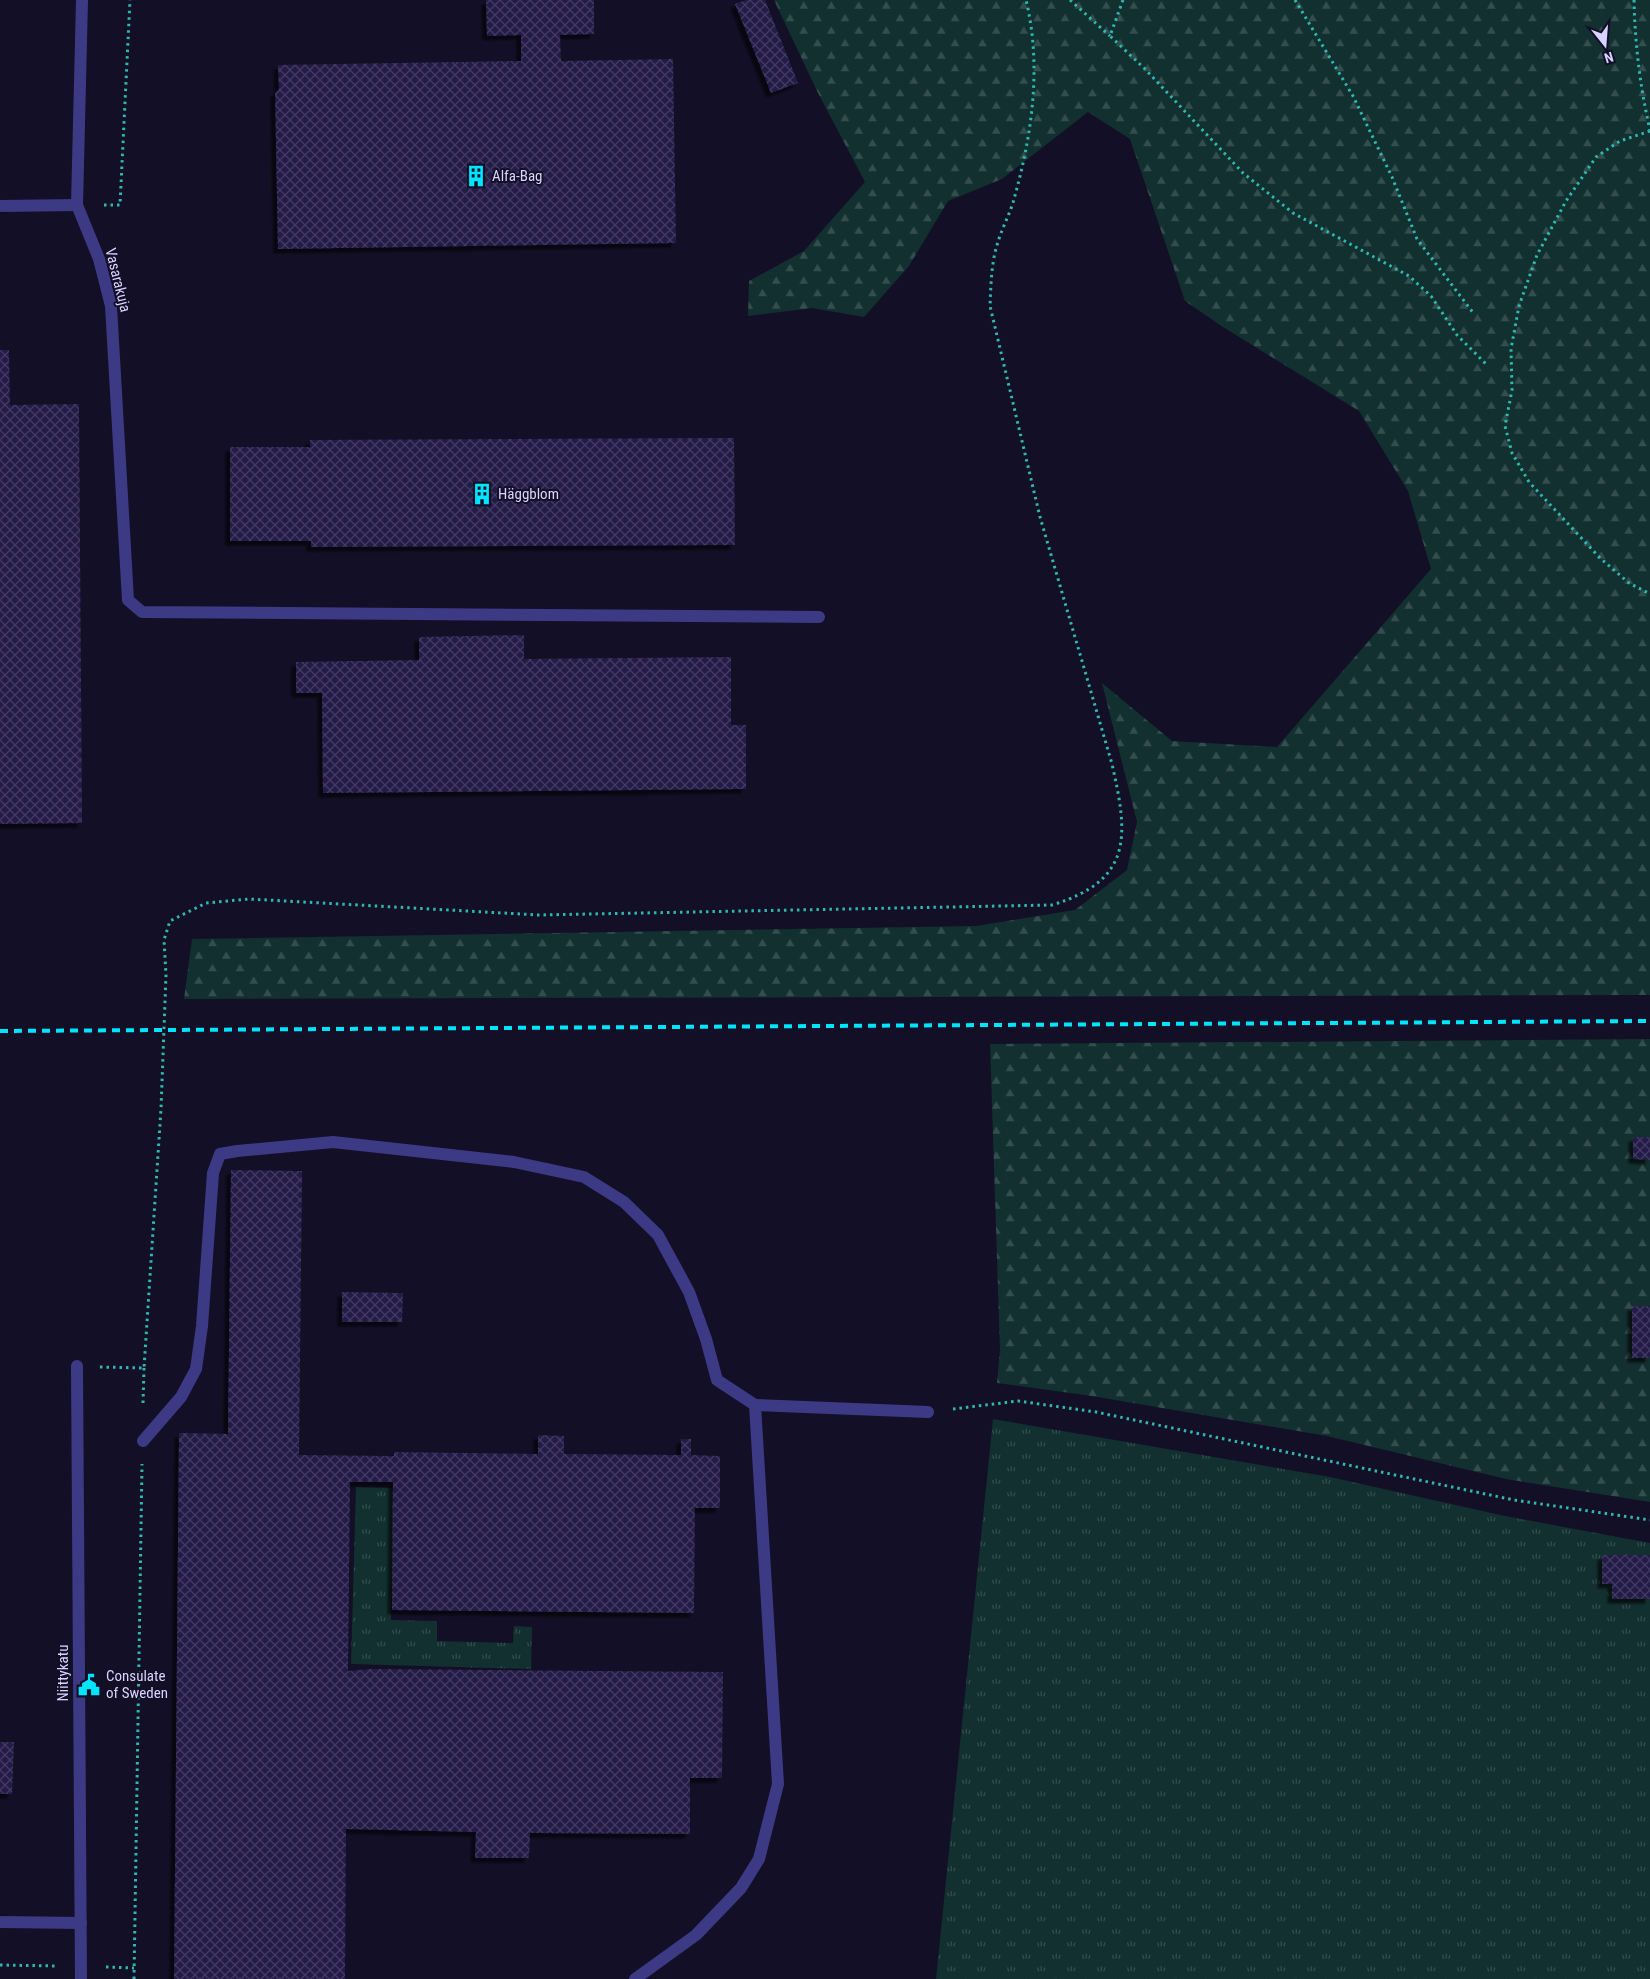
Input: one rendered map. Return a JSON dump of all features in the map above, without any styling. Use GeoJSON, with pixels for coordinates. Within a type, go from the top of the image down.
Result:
{"type":"FeatureCollection","features":[{"type":"Feature","properties":{"kind":"street","name":"Vasarakuja"},"geometry":{"type":"LineString","coordinates":[[82,0],[77,204],[98,258],[111,306],[128,600],[142,612],[819,617]]}},
{"type":"Feature","properties":{"kind":"street"},"geometry":{"type":"LineString","coordinates":[[0,206],[77,204]]}},
{"type":"Feature","properties":{"kind":"street"},"geometry":{"type":"LineString","coordinates":[[143,1441],[181,1397],[196,1369],[202,1326],[213,1173],[220,1154],[333,1142],[514,1162],[584,1177],[624,1202],[658,1235],[689,1292],[706,1339],[717,1380],[755,1404],[928,1412]]}},
{"type":"Feature","properties":{"kind":"street","name":"Niittykatu"},"geometry":{"type":"LineString","coordinates":[[77,1366],[81,1979]]}},
{"type":"Feature","properties":{"kind":"street"},"geometry":{"type":"LineString","coordinates":[[635,1979],[696,1935],[741,1888],[759,1859],[778,1784],[755,1404]]}},
{"type":"Feature","properties":{"kind":"street"},"geometry":{"type":"LineString","coordinates":[[0,1922],[81,1923]]}},
{"type":"Feature","properties":{"kind":"path"},"geometry":{"type":"LineString","coordinates":[[120,205],[130,0]]}},
{"type":"Feature","properties":{"kind":"path"},"geometry":{"type":"LineString","coordinates":[[134,1979],[144,1368],[161,1109],[166,975],[164,940],[170,922],[206,902],[249,898],[539,915],[1052,905],[1075,898],[1107,876],[1116,861],[1120,846],[1123,815],[1120,796],[1040,517],[990,306],[991,275],[997,244],[1013,201],[1019,178],[1034,94],[1034,43],[1026,0]]}},
{"type":"Feature","properties":{"kind":"path"},"geometry":{"type":"LineString","coordinates":[[1070,0],[1145,69],[1243,173],[1293,213],[1409,276],[1431,296],[1457,335],[1486,364]]}},
{"type":"Feature","properties":{"kind":"path"},"geometry":{"type":"LineString","coordinates":[[1110,36],[1123,0]]}},
{"type":"Feature","properties":{"kind":"path"},"geometry":{"type":"LineString","coordinates":[[1295,0],[1353,96],[1392,177],[1417,239],[1474,314]]}},
{"type":"Feature","properties":{"kind":"path"},"geometry":{"type":"LineString","coordinates":[[1634,0],[1636,42],[1643,98],[1650,130],[1620,141],[1596,157],[1566,201],[1537,255],[1516,323],[1512,349],[1512,390],[1505,426],[1512,453],[1529,482],[1600,558],[1629,583],[1650,594]]}},
{"type":"Feature","properties":{"kind":"path"},"geometry":{"type":"LineString","coordinates":[[77,1366],[144,1368]]}},
{"type":"Feature","properties":{"kind":"path"},"geometry":{"type":"LineString","coordinates":[[928,1412],[1018,1401],[1096,1412],[1514,1500],[1650,1520]]}},
{"type":"Feature","properties":{"kind":"green space"},"geometry":{"type":"Polygon","coordinates":[[[774,0],[1650,0],[1650,995],[184,999],[192,939],[976,926],[1075,910],[1127,870],[1137,822],[1102,683],[1172,741],[1277,747],[1431,569],[1408,491],[1359,411],[1223,327],[1185,301],[1130,139],[1088,112],[1002,179],[948,201],[909,266],[864,317],[812,308],[748,316],[749,281],[804,251],[865,182],[818,93],[774,0]]]}},
{"type":"Feature","properties":{"kind":"green space"},"geometry":{"type":"Polygon","coordinates":[[[1650,1039],[1650,1502],[1506,1479],[1327,1436],[1092,1396],[997,1383],[1000,1350],[990,1044],[1650,1039]]]}},
{"type":"Feature","properties":{"kind":"green space"},"geometry":{"type":"Polygon","coordinates":[[[993,1419],[1330,1477],[1505,1516],[1650,1543],[1650,1979],[936,1979],[993,1419]]]}},
{"type":"Feature","properties":{"kind":"green space"},"geometry":{"type":"Polygon","coordinates":[[[356,1487],[394,1488],[391,1620],[437,1621],[437,1641],[513,1643],[514,1626],[532,1627],[531,1669],[351,1664],[356,1487]]]}},
{"type":"Feature","properties":{"kind":"building","name":"Alfa-Bag"},"geometry":{"type":"Polygon","coordinates":[[[486,0],[594,0],[594,34],[560,35],[561,61],[673,59],[676,243],[278,249],[275,93],[279,89],[278,65],[521,61],[521,35],[487,36],[486,0]]]}},
{"type":"Feature","properties":{"kind":"building"},"geometry":{"type":"Polygon","coordinates":[[[746,0],[765,0],[798,83],[771,93],[735,4],[746,0]]]}},
{"type":"Feature","properties":{"kind":"building"},"geometry":{"type":"Polygon","coordinates":[[[0,350],[9,350],[10,405],[79,404],[82,823],[0,824],[0,350]]]}},
{"type":"Feature","properties":{"kind":"building","name":"Häggblom"},"geometry":{"type":"Polygon","coordinates":[[[734,438],[735,545],[311,547],[311,541],[230,541],[230,447],[310,447],[310,440],[734,438]]]}},
{"type":"Feature","properties":{"kind":"building"},"geometry":{"type":"Polygon","coordinates":[[[524,635],[524,659],[731,657],[731,725],[746,725],[746,789],[323,793],[322,693],[296,693],[296,662],[419,660],[419,637],[524,635]]]}},
{"type":"Feature","properties":{"kind":"building"},"geometry":{"type":"Polygon","coordinates":[[[1633,1137],[1650,1137],[1650,1160],[1633,1159],[1633,1137]]]}},
{"type":"Feature","properties":{"kind":"building"},"geometry":{"type":"Polygon","coordinates":[[[231,1170],[302,1171],[299,1455],[394,1456],[394,1452],[538,1454],[538,1435],[564,1436],[564,1454],[681,1455],[681,1439],[691,1439],[691,1455],[720,1456],[720,1508],[695,1508],[694,1613],[392,1610],[393,1482],[350,1482],[348,1671],[371,1669],[723,1672],[722,1778],[690,1778],[690,1834],[530,1833],[529,1858],[475,1858],[476,1832],[346,1829],[345,1979],[174,1979],[179,1433],[228,1434],[231,1170]]]}},
{"type":"Feature","properties":{"kind":"building"},"geometry":{"type":"Polygon","coordinates":[[[342,1292],[403,1293],[402,1322],[342,1322],[342,1292]]]}},
{"type":"Feature","properties":{"kind":"building"},"geometry":{"type":"Polygon","coordinates":[[[1632,1306],[1650,1306],[1650,1358],[1632,1358],[1632,1306]]]}},
{"type":"Feature","properties":{"kind":"building"},"geometry":{"type":"Polygon","coordinates":[[[1602,1555],[1650,1555],[1650,1599],[1612,1599],[1612,1584],[1602,1584],[1602,1555]]]}},
{"type":"Feature","properties":{"kind":"building"},"geometry":{"type":"Polygon","coordinates":[[[0,1742],[14,1742],[12,1794],[0,1794],[0,1742]]]}},
{"type":"Feature","properties":{"kind":"railway"},"geometry":{"type":"LineString","coordinates":[[0,1031],[1650,1021]]}},
{"type":"Feature","properties":{"kind":"place","name":"Alfa-Bag"},"geometry":{"type":"Point","coordinates":[476,176]}},
{"type":"Feature","properties":{"kind":"place","name":"Häggblom"},"geometry":{"type":"Point","coordinates":[482,494]}},
{"type":"Feature","properties":{"kind":"place","name":"Consulate of Sweden"},"geometry":{"type":"Point","coordinates":[89,1685]}}]}
